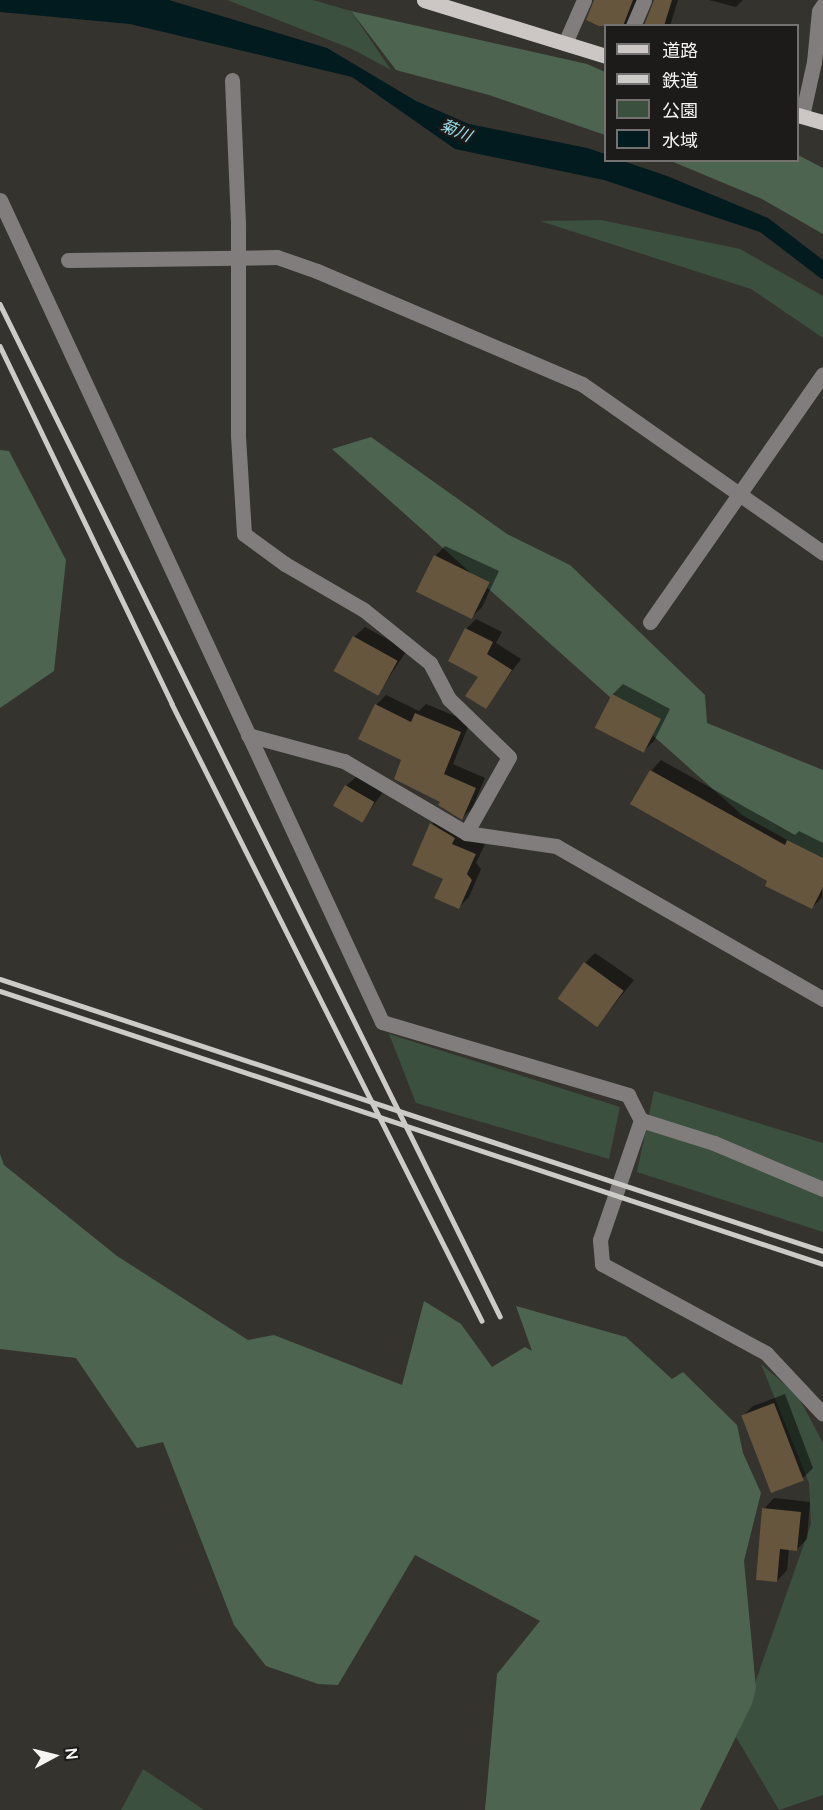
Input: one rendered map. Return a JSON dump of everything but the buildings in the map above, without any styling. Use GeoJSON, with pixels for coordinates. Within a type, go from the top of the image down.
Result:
{"type":"FeatureCollection","features":[{"type":"Feature","properties":{"kind":"main road"},"geometry":{"type":"LineString","coordinates":[[424,0],[604,55]]}},
{"type":"Feature","properties":{"kind":"main road"},"geometry":{"type":"LineString","coordinates":[[800,115],[823,122]]}},
{"type":"Feature","properties":{"kind":"street"},"geometry":{"type":"LineString","coordinates":[[565,43],[584,0]]}},
{"type":"Feature","properties":{"kind":"street"},"geometry":{"type":"LineString","coordinates":[[634,24],[644,0]]}},
{"type":"Feature","properties":{"kind":"street"},"geometry":{"type":"LineString","coordinates":[[800,115],[814,62],[819,11],[823,5]]}},
{"type":"Feature","properties":{"kind":"street"},"geometry":{"type":"LineString","coordinates":[[232,80],[237,257],[238,435],[244,534],[285,564],[364,610],[430,663],[449,699],[508,757],[466,833]]}},
{"type":"Feature","properties":{"kind":"street"},"geometry":{"type":"LineString","coordinates":[[0,200],[382,1022],[628,1095],[641,1120],[714,1143],[823,1189]]}},
{"type":"Feature","properties":{"kind":"street"},"geometry":{"type":"LineString","coordinates":[[68,260],[278,257],[317,270],[582,384],[823,553]]}},
{"type":"Feature","properties":{"kind":"street"},"geometry":{"type":"LineString","coordinates":[[650,622],[823,374]]}},
{"type":"Feature","properties":{"kind":"street"},"geometry":{"type":"LineString","coordinates":[[248,735],[344,761],[466,833],[556,846],[823,999]]}},
{"type":"Feature","properties":{"kind":"street"},"geometry":{"type":"LineString","coordinates":[[641,1120],[600,1240],[602,1264],[766,1353],[823,1414]]}},
{"type":"Feature","properties":{"kind":"green space"},"geometry":{"type":"Polygon","coordinates":[[[227,0],[313,0],[351,11],[391,70],[352,49],[227,0]]]}},
{"type":"Feature","properties":{"kind":"green space"},"geometry":{"type":"Polygon","coordinates":[[[351,11],[587,64],[604,72],[604,135],[489,95],[396,70],[351,11]]]}},
{"type":"Feature","properties":{"kind":"green space"},"geometry":{"type":"Polygon","coordinates":[[[799,156],[823,168],[823,234],[762,199],[673,162],[799,162],[799,156]]]}},
{"type":"Feature","properties":{"kind":"green space"},"geometry":{"type":"Polygon","coordinates":[[[601,220],[740,249],[823,296],[823,338],[751,289],[540,221],[601,220]]]}},
{"type":"Feature","properties":{"kind":"green space"},"geometry":{"type":"Polygon","coordinates":[[[371,437],[507,534],[570,565],[705,695],[707,723],[823,770],[823,860],[742,815],[332,449],[371,437]]]}},
{"type":"Feature","properties":{"kind":"green space"},"geometry":{"type":"Polygon","coordinates":[[[0,450],[9,451],[66,560],[54,671],[0,708],[0,450]]]}},
{"type":"Feature","properties":{"kind":"green space"},"geometry":{"type":"Polygon","coordinates":[[[389,1034],[620,1107],[609,1159],[416,1103],[389,1034]]]}},
{"type":"Feature","properties":{"kind":"green space"},"geometry":{"type":"Polygon","coordinates":[[[654,1091],[823,1143],[823,1232],[637,1172],[654,1091]]]}},
{"type":"Feature","properties":{"kind":"green space"},"geometry":{"type":"Polygon","coordinates":[[[0,1154],[4,1165],[117,1256],[248,1340],[274,1335],[402,1385],[424,1301],[461,1324],[492,1367],[525,1347],[532,1351],[516,1306],[626,1337],[672,1379],[683,1372],[737,1425],[743,1453],[761,1493],[744,1561],[756,1688],[752,1704],[700,1810],[485,1810],[497,1674],[540,1621],[415,1555],[338,1685],[318,1684],[266,1666],[234,1625],[163,1442],[137,1448],[76,1358],[0,1349],[0,1154]]]}},
{"type":"Feature","properties":{"kind":"green space"},"geometry":{"type":"Polygon","coordinates":[[[761,1364],[798,1396],[823,1443],[823,1795],[779,1810],[736,1737],[811,1524],[809,1483],[761,1364]]]}},
{"type":"Feature","properties":{"kind":"green space"},"geometry":{"type":"Polygon","coordinates":[[[143,1769],[204,1810],[121,1810],[143,1769]]]}},
{"type":"Feature","properties":{"kind":"water","name":"菊川"},"geometry":{"type":"Polygon","coordinates":[[[0,0],[169,0],[327,48],[416,101],[469,124],[587,148],[604,154],[604,162],[626,162],[667,176],[768,218],[823,260],[823,280],[760,232],[604,180],[455,149],[352,77],[130,24],[0,12],[0,0]]]}},
{"type":"Feature","properties":{"kind":"railway"},"geometry":{"type":"LineString","coordinates":[[0,304],[500,1316]]}},
{"type":"Feature","properties":{"kind":"railway"},"geometry":{"type":"LineString","coordinates":[[0,346],[172,704],[482,1321]]}},
{"type":"Feature","properties":{"kind":"railway"},"geometry":{"type":"LineString","coordinates":[[0,979],[823,1251]]}},
{"type":"Feature","properties":{"kind":"railway"},"geometry":{"type":"LineString","coordinates":[[0,991],[823,1264]]}}]}
